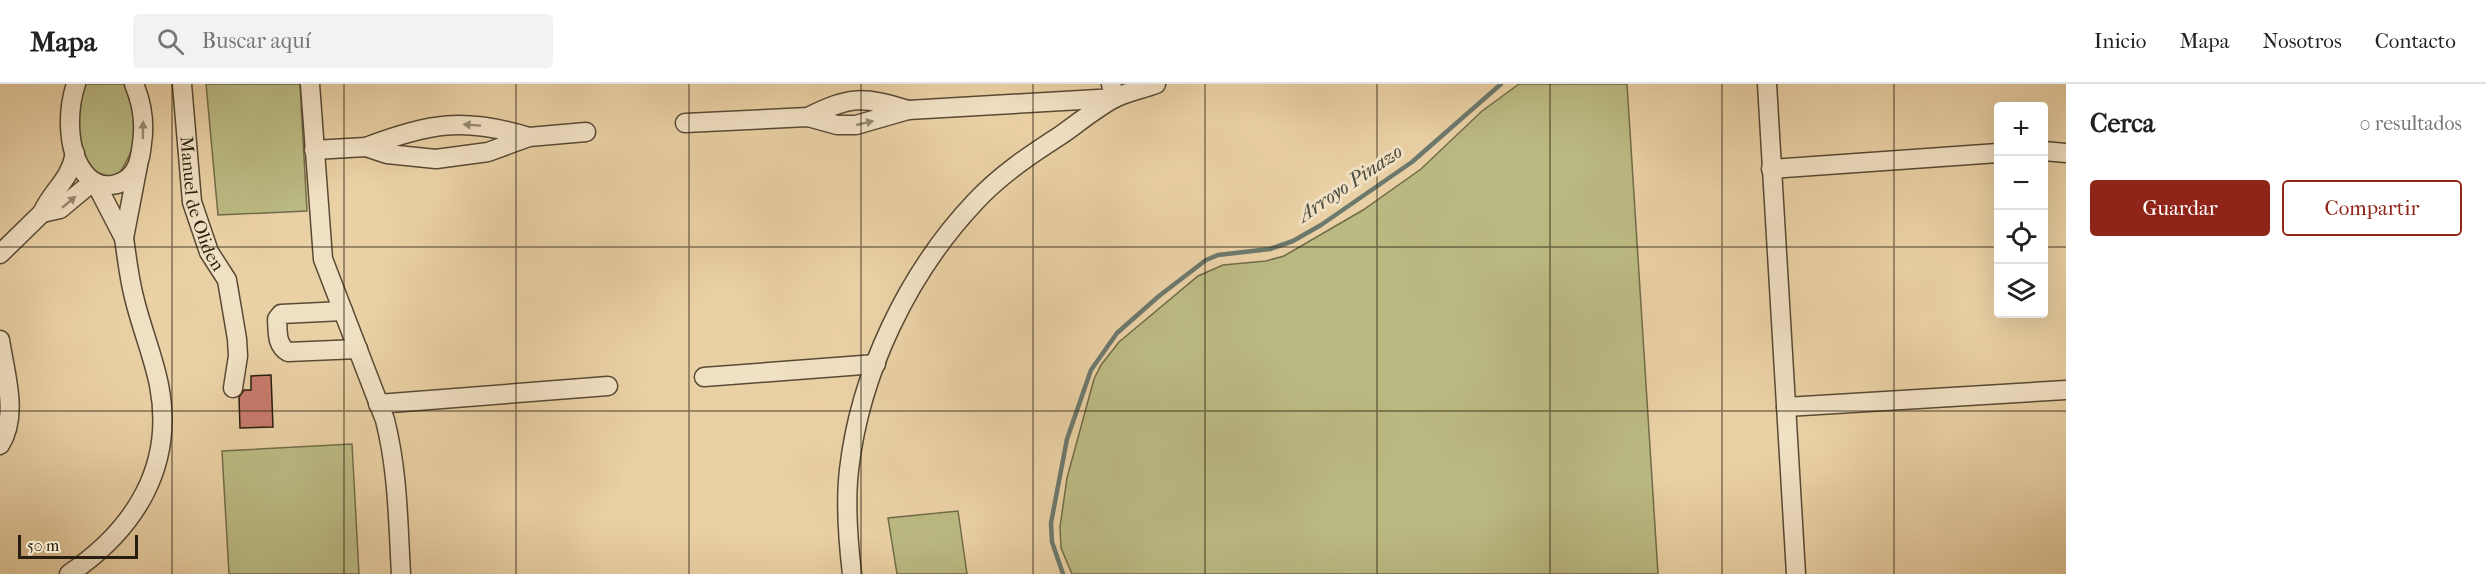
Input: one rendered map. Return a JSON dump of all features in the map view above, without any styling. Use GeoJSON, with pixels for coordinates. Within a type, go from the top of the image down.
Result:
{"type":"FeatureCollection","features":[{"type":"Feature","properties":{"kind":"street"},"geometry":{"type":"LineString","coordinates":[[124,238],[143,133],[142,114],[134,84]]}},
{"type":"Feature","properties":{"kind":"street","name":"Manuel de Oliden"},"geometry":{"type":"LineString","coordinates":[[182,84],[192,202],[209,252],[227,280],[238,356],[233,388]]}},
{"type":"Feature","properties":{"kind":"street"},"geometry":{"type":"LineString","coordinates":[[310,84],[323,259],[385,420],[395,466],[400,574]]}},
{"type":"Feature","properties":{"kind":"street"},"geometry":{"type":"LineString","coordinates":[[685,123],[808,117],[837,125],[856,125],[908,110],[1122,90],[1156,84]]}},
{"type":"Feature","properties":{"kind":"street"},"geometry":{"type":"LineString","coordinates":[[1767,84],[1796,574]]}},
{"type":"Feature","properties":{"kind":"street"},"geometry":{"type":"LineString","coordinates":[[0,254],[42,213],[48,200],[72,170],[75,153],[70,115],[73,87]]}},
{"type":"Feature","properties":{"kind":"street"},"geometry":{"type":"LineString","coordinates":[[852,574],[848,543],[848,472],[858,422],[876,364],[895,319],[912,287],[951,231],[975,202],[1025,158],[1122,90]]}},
{"type":"Feature","properties":{"kind":"street"},"geometry":{"type":"LineString","coordinates":[[808,117],[835,104],[858,99],[871,99],[908,110]]}},
{"type":"Feature","properties":{"kind":"street"},"geometry":{"type":"LineString","coordinates":[[314,150],[366,147],[415,130],[442,125],[471,124],[503,129],[529,137]]}},
{"type":"Feature","properties":{"kind":"street"},"geometry":{"type":"LineString","coordinates":[[366,147],[387,154],[436,159],[488,152],[529,137],[586,132]]}},
{"type":"Feature","properties":{"kind":"street"},"geometry":{"type":"LineString","coordinates":[[2048,151],[2066,153]]}},
{"type":"Feature","properties":{"kind":"street"},"geometry":{"type":"LineString","coordinates":[[75,153],[87,177],[106,185],[119,184],[128,179],[138,165]]}},
{"type":"Feature","properties":{"kind":"street"},"geometry":{"type":"LineString","coordinates":[[1771,169],[1994,153]]}},
{"type":"Feature","properties":{"kind":"street"},"geometry":{"type":"LineString","coordinates":[[42,213],[60,209],[95,182]]}},
{"type":"Feature","properties":{"kind":"street"},"geometry":{"type":"LineString","coordinates":[[69,574],[100,551],[129,520],[151,481],[164,428],[159,384],[134,296],[124,238],[95,182]]}},
{"type":"Feature","properties":{"kind":"street"},"geometry":{"type":"LineString","coordinates":[[343,311],[281,314],[277,319],[279,342],[288,352],[358,349]]}},
{"type":"Feature","properties":{"kind":"street"},"geometry":{"type":"LineString","coordinates":[[0,340],[11,414],[7,435],[0,446]]}},
{"type":"Feature","properties":{"kind":"street"},"geometry":{"type":"LineString","coordinates":[[704,377],[876,364]]}},
{"type":"Feature","properties":{"kind":"street"},"geometry":{"type":"LineString","coordinates":[[378,404],[608,386]]}},
{"type":"Feature","properties":{"kind":"street"},"geometry":{"type":"LineString","coordinates":[[1786,407],[2066,390]]}},
{"type":"Feature","properties":{"kind":"shaded area"},"geometry":{"type":"Polygon","coordinates":[[[81,84],[124,84],[132,109],[135,131],[131,152],[118,175],[104,178],[87,168],[77,140],[81,84]]]}},
{"type":"Feature","properties":{"kind":"shaded area"},"geometry":{"type":"Polygon","coordinates":[[[206,84],[300,84],[307,211],[218,215],[206,84]]]}},
{"type":"Feature","properties":{"kind":"shaded area"},"geometry":{"type":"Polygon","coordinates":[[[1519,84],[1627,84],[1658,574],[1072,574],[1061,548],[1060,527],[1067,478],[1094,379],[1101,365],[1119,342],[1198,276],[1223,265],[1266,261],[1284,256],[1363,210],[1421,169],[1482,111],[1519,84]]]}},
{"type":"Feature","properties":{"kind":"shaded area"},"geometry":{"type":"Polygon","coordinates":[[[352,444],[359,574],[229,574],[222,451],[352,444]]]}},
{"type":"Feature","properties":{"kind":"shaded area"},"geometry":{"type":"Polygon","coordinates":[[[958,511],[967,574],[897,574],[888,518],[958,511]]]}},
{"type":"Feature","properties":{"kind":"building"},"geometry":{"type":"Polygon","coordinates":[[[271,375],[273,427],[240,428],[239,397],[244,390],[251,390],[251,376],[271,375]]]}},
{"type":"Feature","properties":{"kind":"waterway","name":"Arroyo Pinazo"},"geometry":{"type":"LineString","coordinates":[[1063,574],[1052,542],[1051,523],[1067,439],[1091,370],[1117,333],[1159,296],[1206,260],[1218,255],[1270,249],[1293,241],[1321,225],[1412,162],[1501,84]]}}]}
